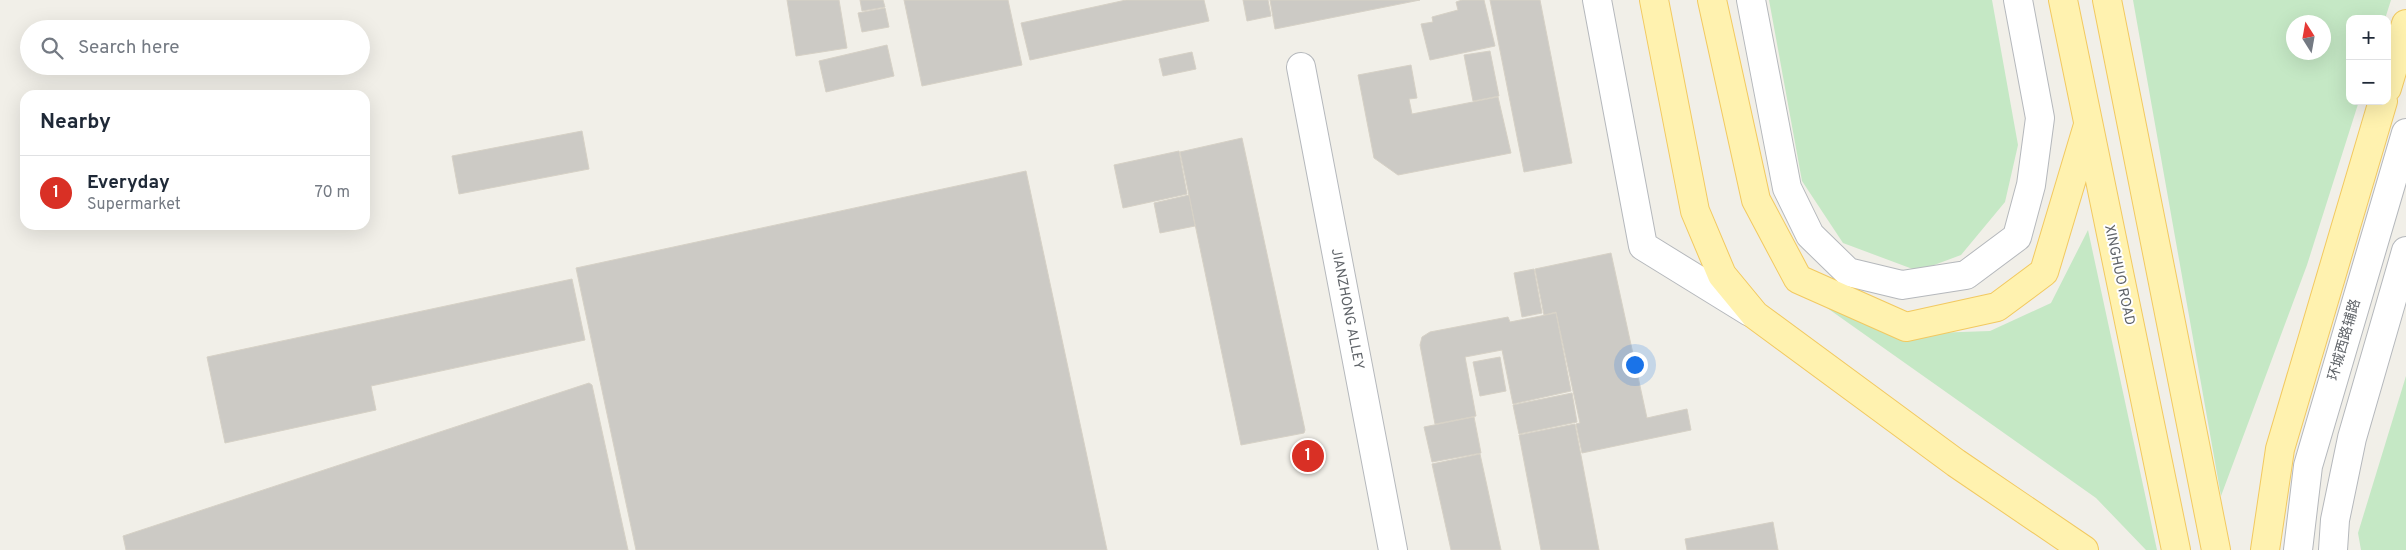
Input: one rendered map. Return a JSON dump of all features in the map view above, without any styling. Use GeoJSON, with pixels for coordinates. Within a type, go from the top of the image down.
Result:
{"type":"FeatureCollection","features":[{"type":"Feature","properties":{"kind":"main road"},"geometry":{"type":"LineString","coordinates":[[1654,0],[1695,211],[1722,275],[1755,315],[1956,463],[2084,550]]}},
{"type":"Feature","properties":{"kind":"main road"},"geometry":{"type":"LineString","coordinates":[[1712,0],[1756,200],[1798,279],[1906,327],[1998,307],[2044,272],[2088,124]]}},
{"type":"Feature","properties":{"kind":"main road","name":"XINGHUO ROAD"},"geometry":{"type":"LineString","coordinates":[[2064,0],[2176,550]]}},
{"type":"Feature","properties":{"kind":"main road"},"geometry":{"type":"LineString","coordinates":[[2107,0],[2216,550]]}},
{"type":"Feature","properties":{"kind":"main road"},"geometry":{"type":"LineString","coordinates":[[2391,75],[2406,24]]}},
{"type":"Feature","properties":{"kind":"main road"},"geometry":{"type":"LineString","coordinates":[[2265,550],[2280,449],[2382,105]]}},
{"type":"Feature","properties":{"kind":"street"},"geometry":{"type":"LineString","coordinates":[[1597,0],[1643,246],[1755,315]]}},
{"type":"Feature","properties":{"kind":"street"},"geometry":{"type":"LineString","coordinates":[[1751,0],[1787,188],[1810,235],[1848,272],[1902,285],[1966,275],[2018,237],[2031,185],[2040,118],[2018,0]]}},
{"type":"Feature","properties":{"kind":"street","name":"JIANZHONG ALLEY"},"geometry":{"type":"LineString","coordinates":[[1302,67],[1393,550]]}},
{"type":"Feature","properties":{"kind":"street","name":"环城西路辅路"},"geometry":{"type":"LineString","coordinates":[[2298,550],[2308,466],[2406,133]]}},
{"type":"Feature","properties":{"kind":"street"},"geometry":{"type":"LineString","coordinates":[[2333,550],[2334,520],[2352,438],[2406,251]]}},
{"type":"Feature","properties":{"kind":"green space"},"geometry":{"type":"Polygon","coordinates":[[[1769,0],[1992,0],[2018,145],[2005,202],[1961,255],[1918,271],[1843,243],[1802,181],[1769,0]]]}},
{"type":"Feature","properties":{"kind":"green space"},"geometry":{"type":"Polygon","coordinates":[[[2133,0],[2391,0],[2386,15],[2346,15],[2346,105],[2358,105],[2307,265],[2221,496],[2133,0]]]}},
{"type":"Feature","properties":{"kind":"green space"},"geometry":{"type":"Polygon","coordinates":[[[2088,230],[2157,550],[2146,550],[2096,498],[1813,298],[1905,334],[1990,331],[2051,303],[2088,230]]]}},
{"type":"Feature","properties":{"kind":"green space"},"geometry":{"type":"Polygon","coordinates":[[[2406,376],[2406,550],[2361,550],[2358,533],[2406,376]]]}},
{"type":"Feature","properties":{"kind":"building"},"geometry":{"type":"Polygon","coordinates":[[[787,0],[839,0],[847,48],[796,56],[787,0]]]}},
{"type":"Feature","properties":{"kind":"building"},"geometry":{"type":"Polygon","coordinates":[[[860,0],[883,0],[885,7],[862,11],[860,0]]]}},
{"type":"Feature","properties":{"kind":"building"},"geometry":{"type":"Polygon","coordinates":[[[904,0],[1008,0],[1022,65],[922,86],[904,0]]]}},
{"type":"Feature","properties":{"kind":"building"},"geometry":{"type":"Polygon","coordinates":[[[1126,0],[1204,0],[1209,21],[1030,60],[1021,23],[1126,0]]]}},
{"type":"Feature","properties":{"kind":"building"},"geometry":{"type":"Polygon","coordinates":[[[1243,0],[1268,0],[1271,16],[1247,21],[1243,0]]]}},
{"type":"Feature","properties":{"kind":"building"},"geometry":{"type":"Polygon","coordinates":[[[1270,0],[1420,0],[1275,29],[1270,0]]]}},
{"type":"Feature","properties":{"kind":"building"},"geometry":{"type":"Polygon","coordinates":[[[1462,0],[1484,0],[1495,46],[1430,60],[1421,24],[1433,22],[1432,17],[1458,10],[1456,2],[1462,0]]]}},
{"type":"Feature","properties":{"kind":"building"},"geometry":{"type":"Polygon","coordinates":[[[1490,0],[1540,0],[1572,163],[1524,172],[1490,0]]]}},
{"type":"Feature","properties":{"kind":"building"},"geometry":{"type":"Polygon","coordinates":[[[885,8],[889,27],[862,32],[858,13],[885,8]]]}},
{"type":"Feature","properties":{"kind":"building"},"geometry":{"type":"Polygon","coordinates":[[[887,45],[894,76],[826,92],[819,61],[887,45]]]}},
{"type":"Feature","properties":{"kind":"building"},"geometry":{"type":"Polygon","coordinates":[[[1490,51],[1499,96],[1473,101],[1464,55],[1490,51]]]}},
{"type":"Feature","properties":{"kind":"building"},"geometry":{"type":"Polygon","coordinates":[[[1192,52],[1196,69],[1163,76],[1159,59],[1192,52]]]}},
{"type":"Feature","properties":{"kind":"building"},"geometry":{"type":"Polygon","coordinates":[[[1411,65],[1417,98],[1409,99],[1412,114],[1498,97],[1511,153],[1398,175],[1374,158],[1358,75],[1411,65]]]}},
{"type":"Feature","properties":{"kind":"building"},"geometry":{"type":"Polygon","coordinates":[[[582,131],[589,169],[459,194],[452,156],[582,131]]]}},
{"type":"Feature","properties":{"kind":"building"},"geometry":{"type":"Polygon","coordinates":[[[1242,138],[1305,430],[1304,433],[1241,445],[1180,152],[1242,138]]]}},
{"type":"Feature","properties":{"kind":"building"},"geometry":{"type":"Polygon","coordinates":[[[1179,151],[1187,194],[1123,208],[1114,165],[1179,151]]]}},
{"type":"Feature","properties":{"kind":"building"},"geometry":{"type":"Polygon","coordinates":[[[1026,171],[1107,550],[636,550],[576,268],[1026,171]]]}},
{"type":"Feature","properties":{"kind":"building"},"geometry":{"type":"Polygon","coordinates":[[[1189,195],[1195,226],[1160,233],[1154,203],[1189,195]]]}},
{"type":"Feature","properties":{"kind":"building"},"geometry":{"type":"Polygon","coordinates":[[[1611,253],[1647,418],[1687,409],[1691,430],[1582,453],[1576,424],[1580,423],[1556,312],[1544,315],[1535,269],[1611,253]]]}},
{"type":"Feature","properties":{"kind":"building"},"geometry":{"type":"Polygon","coordinates":[[[1534,269],[1542,313],[1522,317],[1514,273],[1534,269]]]}},
{"type":"Feature","properties":{"kind":"building"},"geometry":{"type":"Polygon","coordinates":[[[572,279],[585,340],[371,386],[376,410],[225,443],[207,357],[572,279]]]}},
{"type":"Feature","properties":{"kind":"building"},"geometry":{"type":"Polygon","coordinates":[[[1556,313],[1571,391],[1513,404],[1502,350],[1465,357],[1476,416],[1435,424],[1420,345],[1422,337],[1430,332],[1508,317],[1510,322],[1556,313]]]}},
{"type":"Feature","properties":{"kind":"building"},"geometry":{"type":"Polygon","coordinates":[[[1500,357],[1506,391],[1480,396],[1473,362],[1500,357]]]}},
{"type":"Feature","properties":{"kind":"building"},"geometry":{"type":"Polygon","coordinates":[[[589,383],[592,385],[628,550],[126,550],[123,536],[589,383]]]}},
{"type":"Feature","properties":{"kind":"building"},"geometry":{"type":"Polygon","coordinates":[[[1572,393],[1577,422],[1519,434],[1513,405],[1572,393]]]}},
{"type":"Feature","properties":{"kind":"building"},"geometry":{"type":"Polygon","coordinates":[[[1474,417],[1481,453],[1432,462],[1424,427],[1474,417]]]}},
{"type":"Feature","properties":{"kind":"building"},"geometry":{"type":"Polygon","coordinates":[[[1575,424],[1599,550],[1541,550],[1519,435],[1575,424]]]}},
{"type":"Feature","properties":{"kind":"building"},"geometry":{"type":"Polygon","coordinates":[[[1480,454],[1501,550],[1451,550],[1432,464],[1480,454]]]}},
{"type":"Feature","properties":{"kind":"building"},"geometry":{"type":"Polygon","coordinates":[[[1773,522],[1778,550],[1687,550],[1685,539],[1773,522]]]}},
{"type":"Feature","properties":{"kind":"place","name":"Everyday"},"geometry":{"type":"Point","coordinates":[1308,456]}}]}
